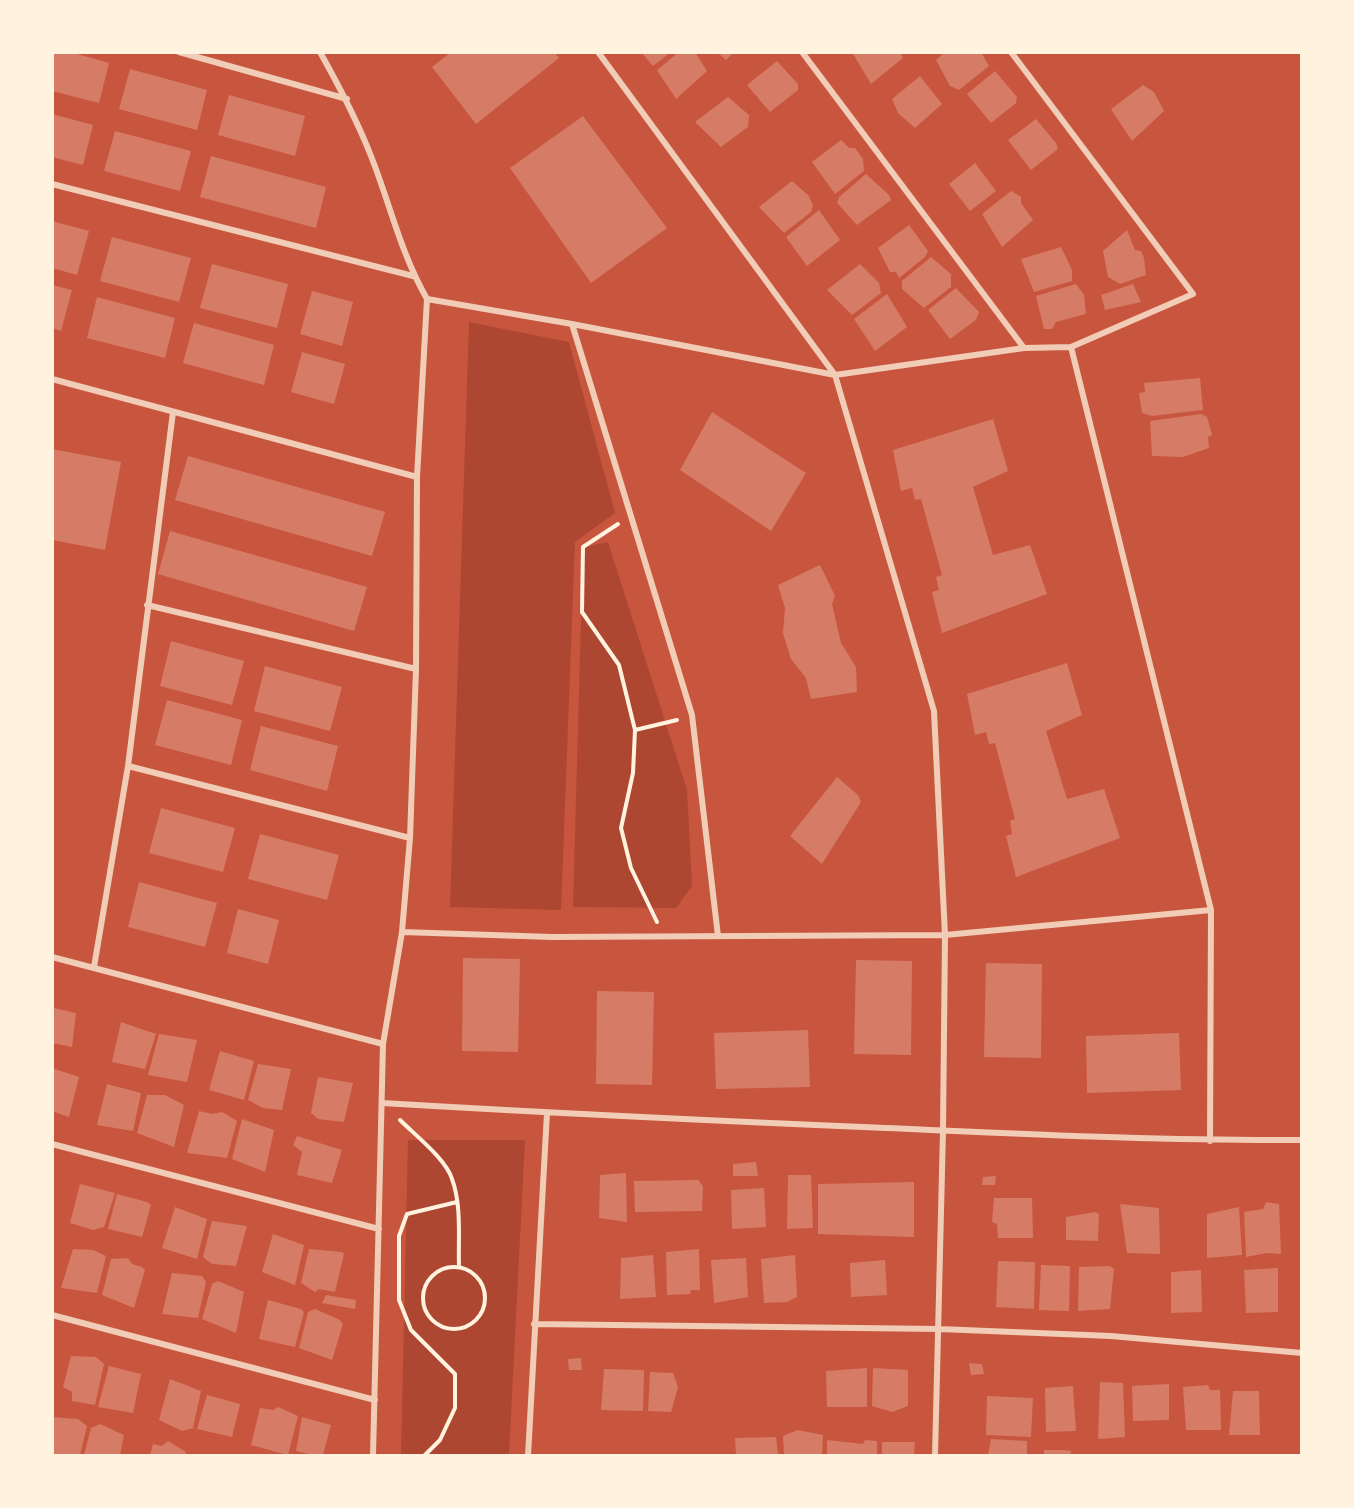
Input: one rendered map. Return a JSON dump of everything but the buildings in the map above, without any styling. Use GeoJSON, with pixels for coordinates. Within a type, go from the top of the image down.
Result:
{"type":"FeatureCollection","features":[{"type":"Feature","properties":{"kind":"street"},"geometry":{"type":"LineString","coordinates":[[178,52],[346,99]]}},
{"type":"Feature","properties":{"kind":"street"},"geometry":{"type":"LineString","coordinates":[[320,52],[346,99],[371,156],[413,276],[427,298],[417,477],[416,669],[410,838],[402,932],[383,1044],[373,1455]]}},
{"type":"Feature","properties":{"kind":"street"},"geometry":{"type":"LineString","coordinates":[[598,52],[835,375],[934,711],[945,935],[944,1131],[935,1455]]}},
{"type":"Feature","properties":{"kind":"street"},"geometry":{"type":"LineString","coordinates":[[802,52],[1024,348]]}},
{"type":"Feature","properties":{"kind":"street"},"geometry":{"type":"LineString","coordinates":[[427,298],[835,375],[1024,348],[1071,347],[1193,294],[1011,52]]}},
{"type":"Feature","properties":{"kind":"street"},"geometry":{"type":"LineString","coordinates":[[52,184],[413,276]]}},
{"type":"Feature","properties":{"kind":"street"},"geometry":{"type":"LineString","coordinates":[[572,324],[693,717],[718,936]]}},
{"type":"Feature","properties":{"kind":"street"},"geometry":{"type":"LineString","coordinates":[[1071,347],[1211,910],[1210,1141]]}},
{"type":"Feature","properties":{"kind":"street"},"geometry":{"type":"LineString","coordinates":[[52,379],[417,477]]}},
{"type":"Feature","properties":{"kind":"street"},"geometry":{"type":"LineString","coordinates":[[94,967],[128,766],[173,412]]}},
{"type":"Feature","properties":{"kind":"street"},"geometry":{"type":"LineString","coordinates":[[147,605],[416,669]]}},
{"type":"Feature","properties":{"kind":"street"},"geometry":{"type":"LineString","coordinates":[[128,766],[410,838]]}},
{"type":"Feature","properties":{"kind":"street"},"geometry":{"type":"LineString","coordinates":[[402,932],[552,937],[945,935],[1211,910]]}},
{"type":"Feature","properties":{"kind":"street"},"geometry":{"type":"LineString","coordinates":[[52,957],[383,1044]]}},
{"type":"Feature","properties":{"kind":"street"},"geometry":{"type":"LineString","coordinates":[[382,1103],[944,1131],[1210,1141],[1302,1140]]}},
{"type":"Feature","properties":{"kind":"street"},"geometry":{"type":"LineString","coordinates":[[528,1455],[547,1113]]}},
{"type":"Feature","properties":{"kind":"street"},"geometry":{"type":"LineString","coordinates":[[52,1144],[379,1229]]}},
{"type":"Feature","properties":{"kind":"street"},"geometry":{"type":"LineString","coordinates":[[52,1315],[375,1400]]}},
{"type":"Feature","properties":{"kind":"street"},"geometry":{"type":"LineString","coordinates":[[534,1324],[939,1329],[1111,1336],[1302,1353]]}},
{"type":"Feature","properties":{"kind":"path"},"geometry":{"type":"LineString","coordinates":[[631,516],[584,547],[582,612],[619,665],[635,729],[633,773],[621,828],[631,868],[664,936]]}},
{"type":"Feature","properties":{"kind":"path"},"geometry":{"type":"LineString","coordinates":[[635,729],[693,717]]}},
{"type":"Feature","properties":{"kind":"path"},"geometry":{"type":"LineString","coordinates":[[382,1103],[438,1157],[452,1177],[456,1202],[459,1267]]}},
{"type":"Feature","properties":{"kind":"path"},"geometry":{"type":"LineString","coordinates":[[424,1455],[440,1440],[455,1408],[455,1374],[411,1330],[399,1300],[399,1236],[407,1214],[456,1202]]}},
{"type":"Feature","properties":{"kind":"path"},"geometry":{"type":"LineString","coordinates":[[449,1267],[459,1267],[477,1276],[485,1294],[485,1304],[482,1313],[468,1327],[448,1330],[431,1321],[425,1312],[423,1293],[432,1276],[449,1267]]}},
{"type":"Feature","properties":{"kind":"shaded area"},"geometry":{"type":"Polygon","coordinates":[[[469,322],[569,342],[615,513],[575,542],[561,910],[450,907],[469,322]]]}},
{"type":"Feature","properties":{"kind":"shaded area"},"geometry":{"type":"Polygon","coordinates":[[[608,542],[687,790],[692,886],[676,908],[573,907],[583,547],[608,542]]]}},
{"type":"Feature","properties":{"kind":"shaded area"},"geometry":{"type":"Polygon","coordinates":[[[408,1140],[525,1140],[509,1455],[401,1456],[408,1140]]]}}]}
